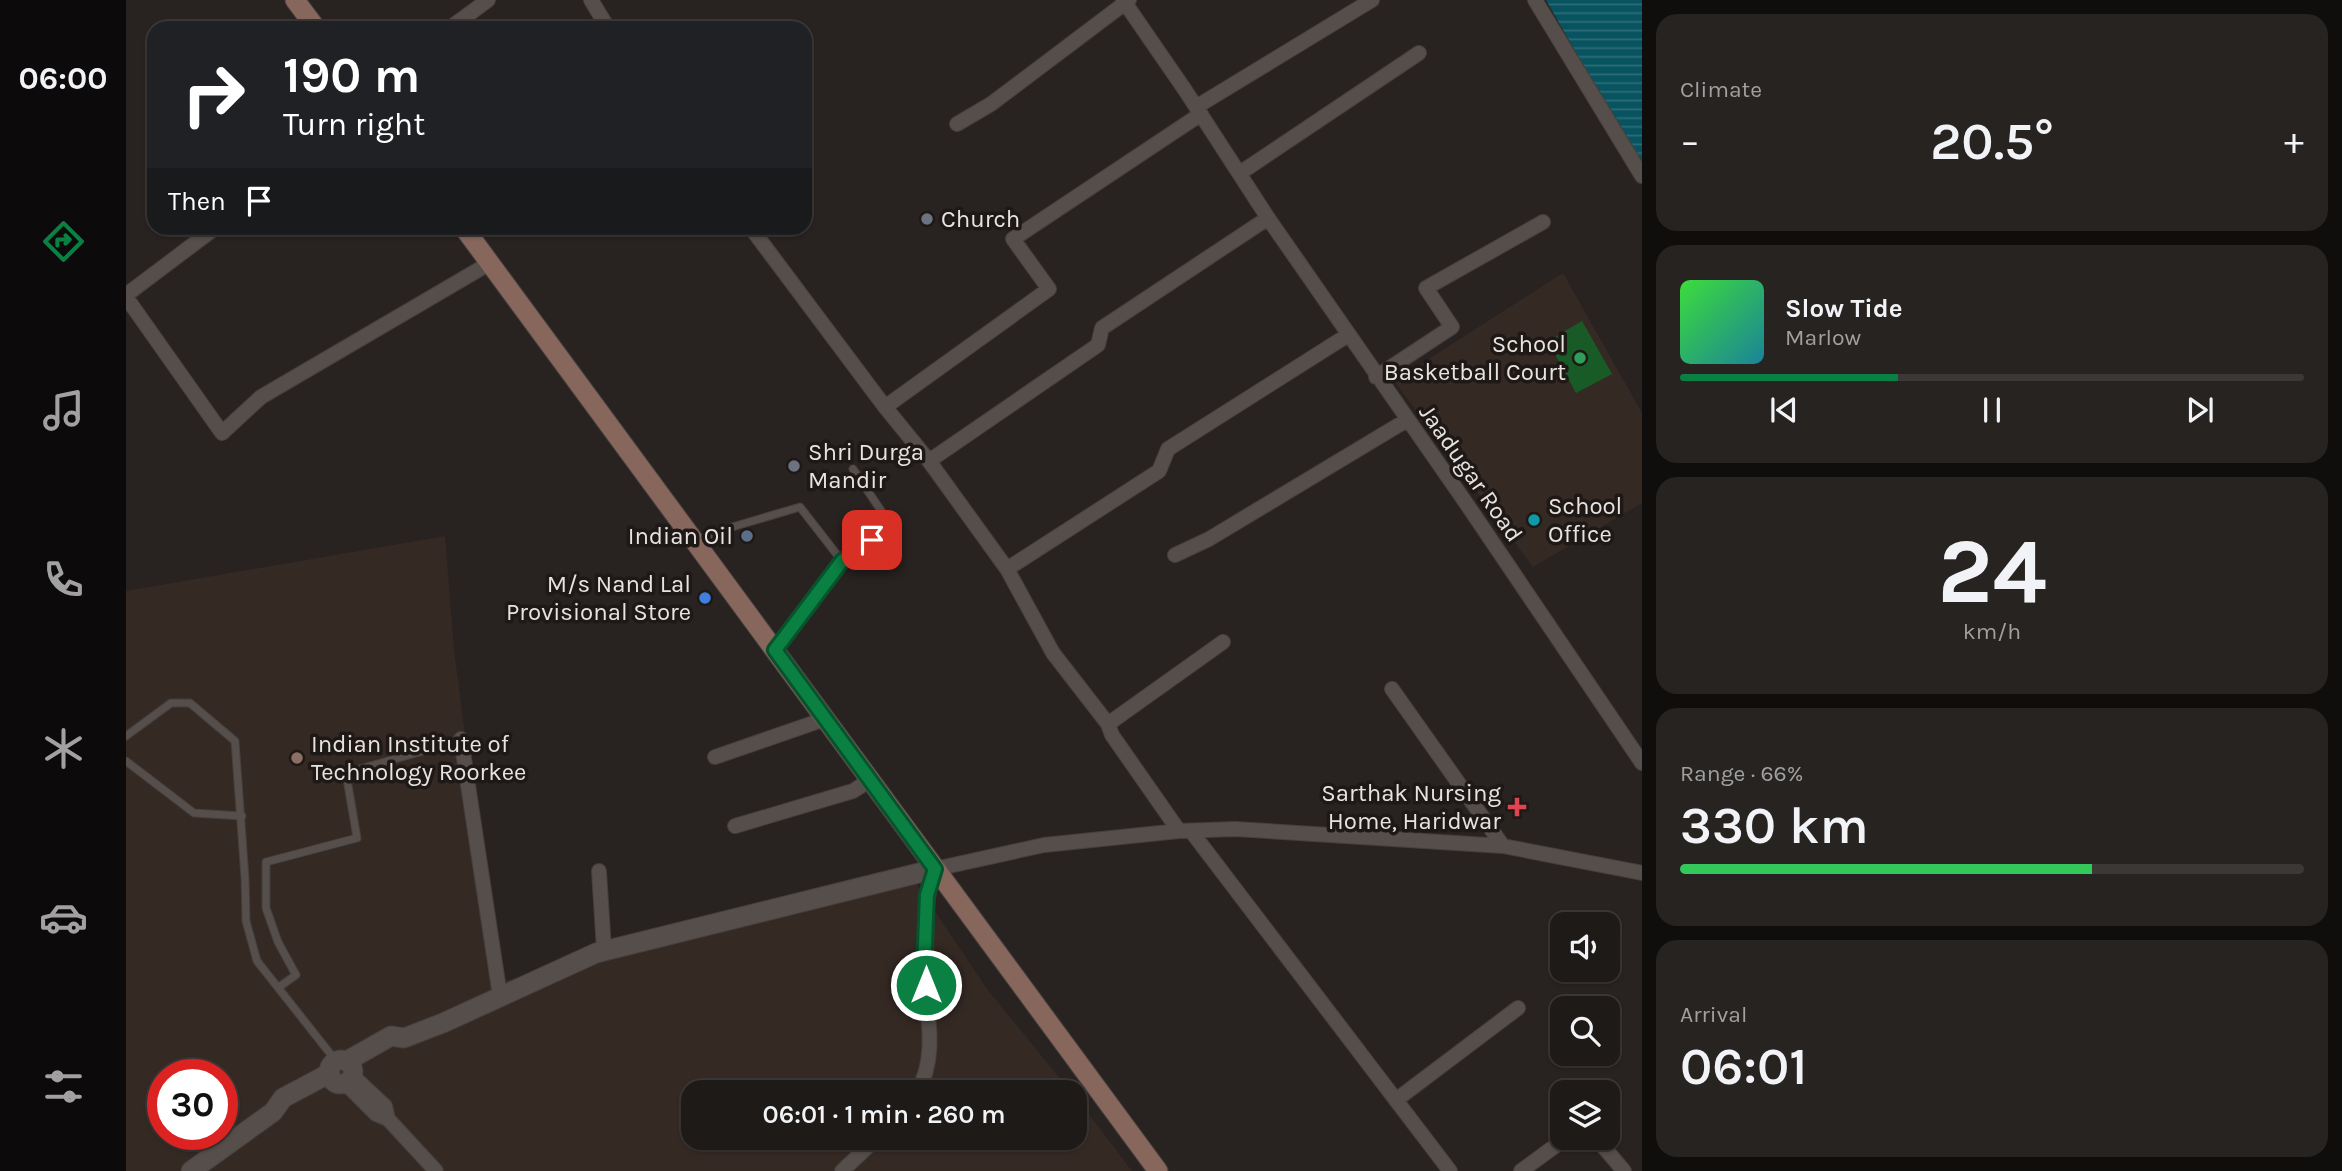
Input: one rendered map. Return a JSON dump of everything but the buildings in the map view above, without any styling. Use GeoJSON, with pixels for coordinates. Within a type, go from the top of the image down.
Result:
{"type":"FeatureCollection","features":[{"type":"Feature","properties":{"kind":"main road"},"geometry":{"type":"LineString","coordinates":[[295,0],[311,21]]}},
{"type":"Feature","properties":{"kind":"main road"},"geometry":{"type":"LineString","coordinates":[[469,235],[1158,1171]]}},
{"type":"Feature","properties":{"kind":"street"},"geometry":{"type":"LineString","coordinates":[[460,21],[488,0]]}},
{"type":"Feature","properties":{"kind":"street"},"geometry":{"type":"LineString","coordinates":[[591,0],[604,21]]}},
{"type":"Feature","properties":{"kind":"street"},"geometry":{"type":"LineString","coordinates":[[885,407],[1049,289],[1013,239],[1199,111],[1372,0]]}},
{"type":"Feature","properties":{"kind":"street"},"geometry":{"type":"LineString","coordinates":[[1535,0],[1642,176]]}},
{"type":"Feature","properties":{"kind":"street"},"geometry":{"type":"LineString","coordinates":[[957,124],[991,104],[1126,1]]}},
{"type":"Feature","properties":{"kind":"street","name":"Jaadugar Road"},"geometry":{"type":"LineString","coordinates":[[1126,1],[1268,218],[1642,763]]}},
{"type":"Feature","properties":{"kind":"street"},"geometry":{"type":"LineString","coordinates":[[1240,173],[1419,53]]}},
{"type":"Feature","properties":{"kind":"street"},"geometry":{"type":"LineString","coordinates":[[929,461],[1098,345],[1101,328],[1268,218]]}},
{"type":"Feature","properties":{"kind":"street"},"geometry":{"type":"LineString","coordinates":[[1376,377],[1452,327],[1426,288],[1544,222]]}},
{"type":"Feature","properties":{"kind":"street"},"geometry":{"type":"LineString","coordinates":[[206,235],[126,296],[222,433],[261,397],[490,263]]}},
{"type":"Feature","properties":{"kind":"street"},"geometry":{"type":"LineString","coordinates":[[756,235],[885,407],[929,461],[1007,569],[1053,653],[1108,724],[1112,735],[1450,1171]]}},
{"type":"Feature","properties":{"kind":"street"},"geometry":{"type":"LineString","coordinates":[[1007,569],[1159,471],[1168,449],[1348,335]]}},
{"type":"Feature","properties":{"kind":"street"},"geometry":{"type":"LineString","coordinates":[[1175,555],[1209,539],[1407,420]]}},
{"type":"Feature","properties":{"kind":"street"},"geometry":{"type":"LineString","coordinates":[[1108,724],[1223,642]]}},
{"type":"Feature","properties":{"kind":"street"},"geometry":{"type":"LineString","coordinates":[[1392,689],[1503,845]]}},
{"type":"Feature","properties":{"kind":"street"},"geometry":{"type":"LineString","coordinates":[[715,757],[825,719]]}},
{"type":"Feature","properties":{"kind":"street"},"geometry":{"type":"LineString","coordinates":[[461,739],[505,993]]}},
{"type":"Feature","properties":{"kind":"street"},"geometry":{"type":"LineString","coordinates":[[735,826],[853,791],[870,780]]}},
{"type":"Feature","properties":{"kind":"street"},"geometry":{"type":"LineString","coordinates":[[191,1171],[273,1112],[290,1109],[391,1036],[404,1038],[443,1023],[604,950],[1044,845],[1185,831],[1235,829],[1503,845],[1642,873]]}},
{"type":"Feature","properties":{"kind":"street"},"geometry":{"type":"LineString","coordinates":[[925,1080],[929,1064],[929,1020],[924,968],[927,895],[935,869]]}},
{"type":"Feature","properties":{"kind":"street"},"geometry":{"type":"LineString","coordinates":[[599,871],[604,950]]}},
{"type":"Feature","properties":{"kind":"street"},"geometry":{"type":"LineString","coordinates":[[1395,1100],[1518,1008]]}},
{"type":"Feature","properties":{"kind":"street"},"geometry":{"type":"LineString","coordinates":[[343,1073],[385,1107],[388,1119],[436,1171]]}},
{"type":"Feature","properties":{"kind":"street"},"geometry":{"type":"LineString","coordinates":[[842,1171],[864,1150]]}},
{"type":"Feature","properties":{"kind":"street"},"geometry":{"type":"LineString","coordinates":[[1521,1171],[1550,1150]]}},
{"type":"Feature","properties":{"kind":"street"},"geometry":{"type":"LineString","coordinates":[[1606,1150],[1624,1171]]}},
{"type":"Feature","properties":{"kind":"lane"},"geometry":{"type":"LineString","coordinates":[[775,650],[842,561],[892,527],[853,469]]}},
{"type":"Feature","properties":{"kind":"lane"},"geometry":{"type":"LineString","coordinates":[[695,541],[722,530],[800,507],[842,561]]}},
{"type":"Feature","properties":{"kind":"lane"},"geometry":{"type":"LineString","coordinates":[[126,736],[171,703],[190,703],[235,741],[242,816],[246,921],[257,961],[343,1073]]}},
{"type":"Feature","properties":{"kind":"lane"},"geometry":{"type":"LineString","coordinates":[[279,988],[296,975],[278,942],[266,908],[266,862],[357,838],[346,773],[461,739]]}},
{"type":"Feature","properties":{"kind":"lane"},"geometry":{"type":"LineString","coordinates":[[126,761],[194,813],[242,816]]}},
{"type":"Feature","properties":{"kind":"shaded area"},"geometry":{"type":"Polygon","coordinates":[[[1563,273],[1642,413],[1642,503],[1533,567],[1394,381],[1563,273]]]}},
{"type":"Feature","properties":{"kind":"shaded area","name":"Indian Institute of Technology Roorkee"},"geometry":{"type":"Polygon","coordinates":[[[445,536],[454,649],[497,983],[906,868],[987,989],[1061,1080],[681,1080],[681,1150],[1087,1150],[1087,1112],[1132,1171],[126,1171],[126,591],[445,536]]]}},
{"type":"Feature","properties":{"kind":"green space","name":"School Basketball Court"},"geometry":{"type":"Polygon","coordinates":[[[1582,321],[1612,374],[1576,393],[1548,341],[1582,321]]]}},
{"type":"Feature","properties":{"kind":"water"},"geometry":{"type":"Polygon","coordinates":[[[1546,0],[1642,0],[1642,168],[1546,0]]]}},
{"type":"Feature","properties":{"kind":"place","name":"Church"},"geometry":{"type":"Point","coordinates":[927,219]}},
{"type":"Feature","properties":{"kind":"place","name":"School Basketball Court"},"geometry":{"type":"Point","coordinates":[1580,358]}},
{"type":"Feature","properties":{"kind":"place","name":"Shri Durga Mandir"},"geometry":{"type":"Point","coordinates":[794,466]}},
{"type":"Feature","properties":{"kind":"place","name":"School Office"},"geometry":{"type":"Point","coordinates":[1534,520]}},
{"type":"Feature","properties":{"kind":"place","name":"Indian Oil"},"geometry":{"type":"Point","coordinates":[747,536]}},
{"type":"Feature","properties":{"kind":"place","name":"M/s Nand Lal Provisional Store"},"geometry":{"type":"Point","coordinates":[705,598]}},
{"type":"Feature","properties":{"kind":"place","name":"Indian Institute of Technology Roorkee"},"geometry":{"type":"Point","coordinates":[297,758]}},
{"type":"Feature","properties":{"kind":"place","name":"Sarthak Nursing Home, Haridwar"},"geometry":{"type":"Point","coordinates":[1517,807]}},
{"type":"Feature","properties":{"kind":"route"},"geometry":{"type":"LineString","coordinates":[[872,540],[842,561],[775,650],[935,869],[927,895],[924,968],[926,985]]}}]}
